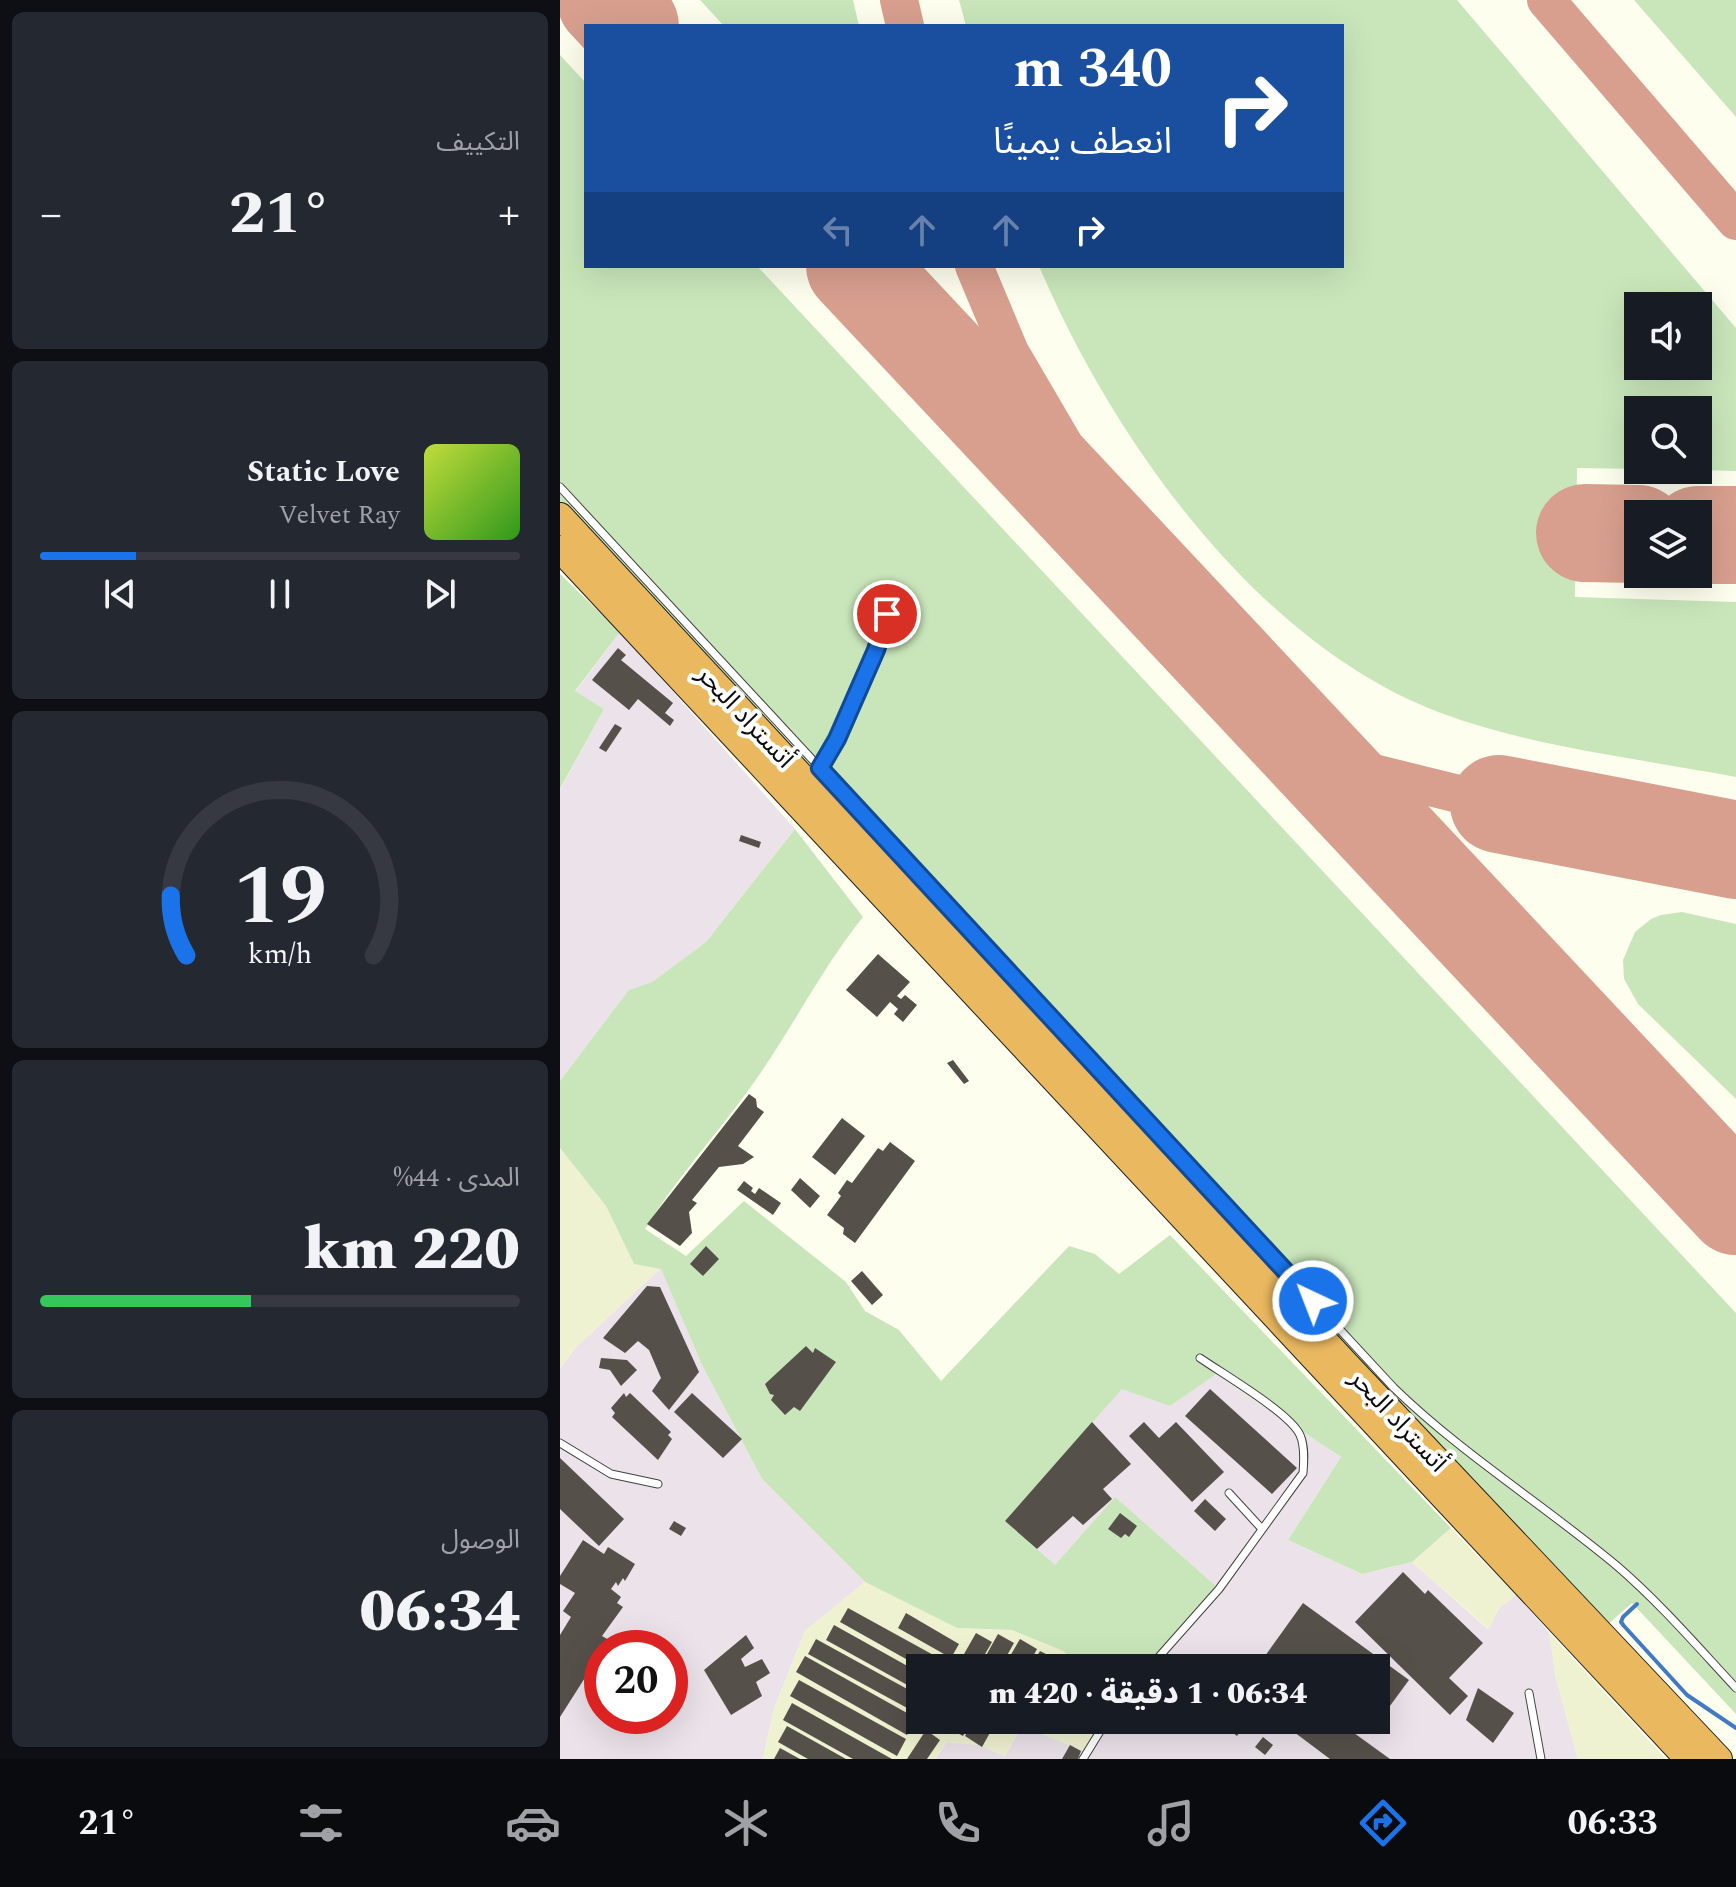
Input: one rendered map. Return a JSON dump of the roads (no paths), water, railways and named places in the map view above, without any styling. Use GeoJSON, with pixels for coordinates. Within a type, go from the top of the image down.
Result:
{"type":"FeatureCollection","features":[{"type":"Feature","properties":{"kind":"highway","name":"أتستراد البحر"},"geometry":{"type":"LineString","coordinates":[[560,516],[1356,1374],[1719,1759]]}},
{"type":"Feature","properties":{"kind":"highway","name":"أتستراد البحر"},"geometry":{"type":"LineString","coordinates":[[560,549],[1688,1759]]}},
{"type":"Feature","properties":{"kind":"lane"},"geometry":{"type":"LineString","coordinates":[[560,487],[1394,1388],[1429,1420],[1635,1582],[1736,1688]]}},
{"type":"Feature","properties":{"kind":"lane"},"geometry":{"type":"LineString","coordinates":[[820,768],[837,739],[876,650],[887,614]]}},
{"type":"Feature","properties":{"kind":"lane"},"geometry":{"type":"LineString","coordinates":[[1161,1654],[1219,1589],[1303,1473],[1304,1454],[1300,1435],[1287,1419],[1200,1358]]}},
{"type":"Feature","properties":{"kind":"lane"},"geometry":{"type":"LineString","coordinates":[[560,1443],[611,1474],[658,1484]]}},
{"type":"Feature","properties":{"kind":"lane"},"geometry":{"type":"LineString","coordinates":[[1229,1493],[1262,1529]]}},
{"type":"Feature","properties":{"kind":"lane"},"geometry":{"type":"LineString","coordinates":[[1529,1693],[1541,1759]]}},
{"type":"Feature","properties":{"kind":"lane"},"geometry":{"type":"LineString","coordinates":[[1083,1759],[1098,1734]]}},
{"type":"Feature","properties":{"kind":"waterway"},"geometry":{"type":"LineString","coordinates":[[1637,1604],[1623,1617],[1621,1622],[1624,1626],[1687,1695],[1736,1728]]}}]}
